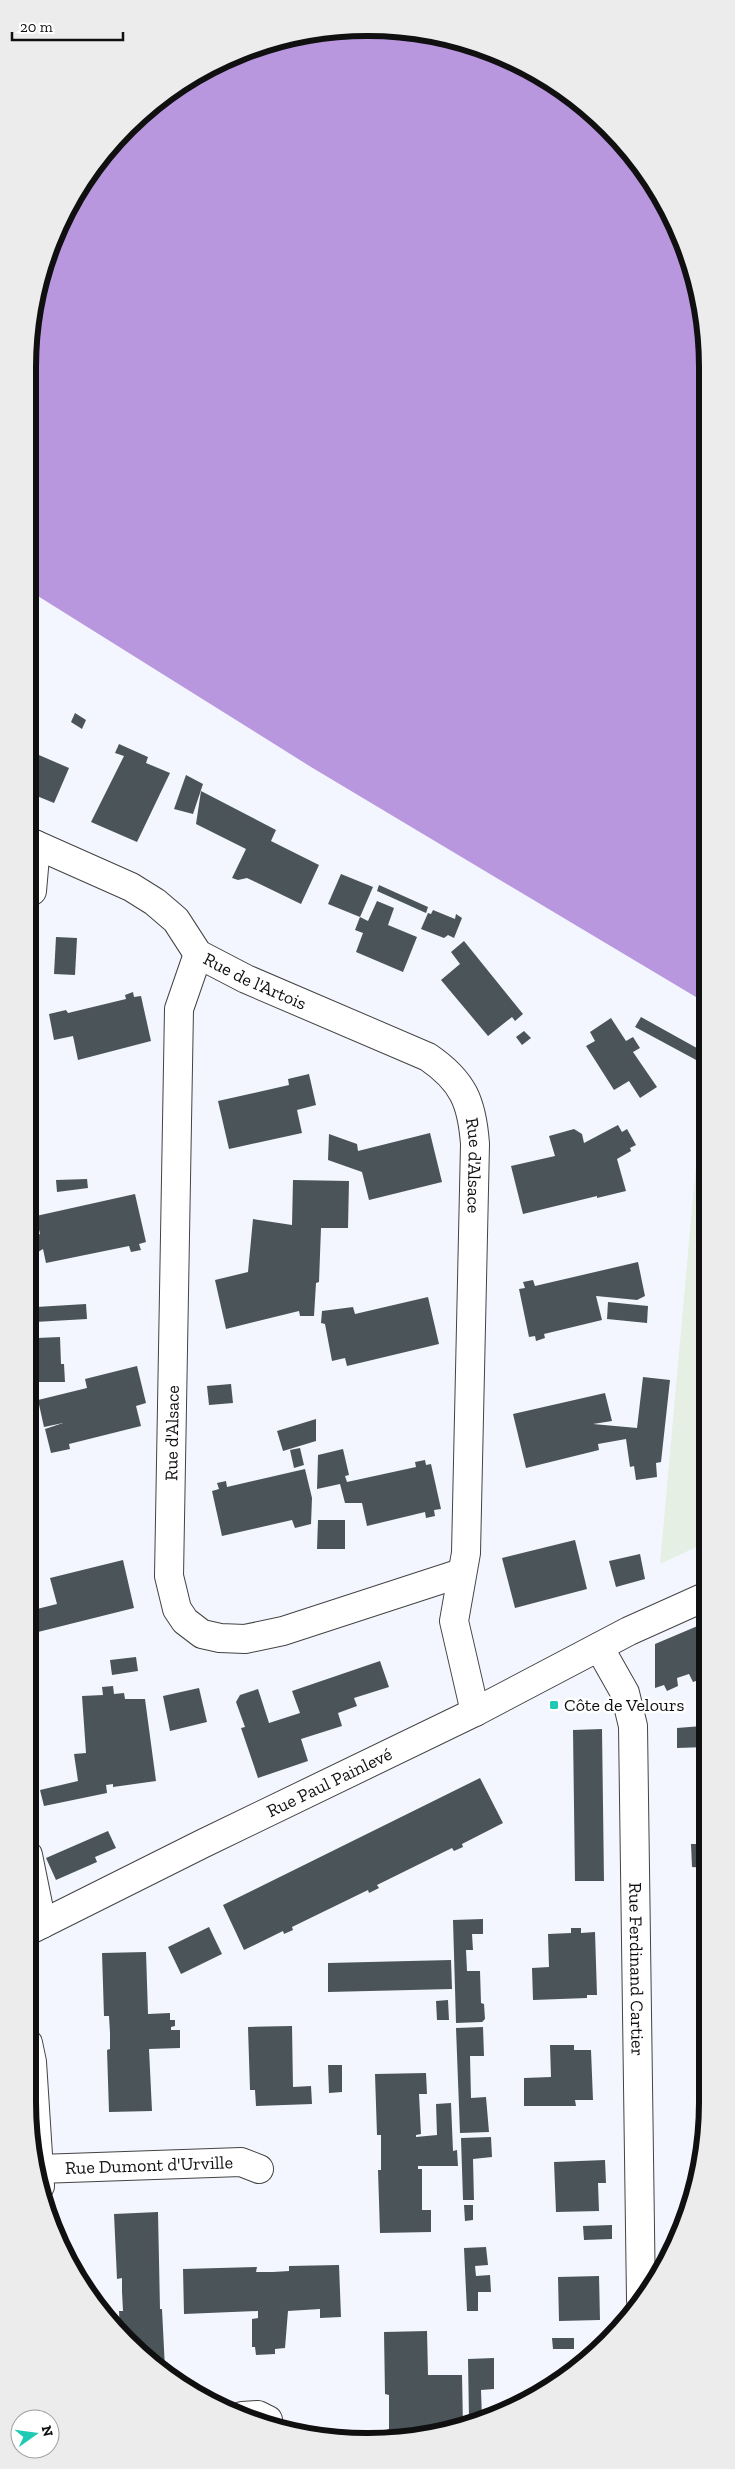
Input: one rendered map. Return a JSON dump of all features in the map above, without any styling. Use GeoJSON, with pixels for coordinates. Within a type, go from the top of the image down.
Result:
{"type":"FeatureCollection","features":[{"type":"Feature","properties":{"kind":"street","name":"Rue de l'Artois"},"geometry":{"type":"LineString","coordinates":[[36,845],[131,887],[156,902],[176,920],[198,954],[246,980],[428,1057],[448,1070],[463,1091]]}},
{"type":"Feature","properties":{"kind":"street","name":"Rue d'Alsace"},"geometry":{"type":"LineString","coordinates":[[198,954],[180,1009],[169,1576],[177,1609],[185,1621],[202,1634],[220,1638],[244,1639],[283,1631],[461,1573]]}},
{"type":"Feature","properties":{"kind":"street","name":"Rue d'Alsace"},"geometry":{"type":"LineString","coordinates":[[463,1091],[474,1119],[475,1144],[466,1553],[454,1621],[475,1712]]}},
{"type":"Feature","properties":{"kind":"street","name":"Rue Paul Painlevé"},"geometry":{"type":"LineString","coordinates":[[36,1927],[475,1712],[629,1631],[699,1600]]}},
{"type":"Feature","properties":{"kind":"street","name":"Rue Ferdinand Cartier"},"geometry":{"type":"LineString","coordinates":[[599,1648],[625,1692],[633,1726],[641,2289]]}},
{"type":"Feature","properties":{"kind":"street","name":"Rue Dumont d'Urville"},"geometry":{"type":"LineString","coordinates":[[46,2177],[240,2162],[259,2169]]}},
{"type":"Feature","properties":{"kind":"shaded area"},"geometry":{"type":"Polygon","coordinates":[[[368,36],[411,39],[474,54],[514,70],[552,92],[586,118],[617,149],[643,183],[665,221],[681,261],[696,324],[699,368],[699,999],[311,767],[36,595],[36,368],[39,324],[54,261],[70,221],[92,183],[118,149],[149,118],[183,92],[221,70],[261,54],[324,39],[368,36]]]}},
{"type":"Feature","properties":{"kind":"shaded area"},"geometry":{"type":"Polygon","coordinates":[[[699,1131],[699,1546],[660,1564],[699,1131]]]}},
{"type":"Feature","properties":{"kind":"building"},"geometry":{"type":"Polygon","coordinates":[[[75,713],[86,720],[82,729],[71,722],[75,713]]]}},
{"type":"Feature","properties":{"kind":"building"},"geometry":{"type":"Polygon","coordinates":[[[119,744],[148,757],[146,763],[170,773],[137,842],[91,822],[124,756],[115,753],[119,744]]]}},
{"type":"Feature","properties":{"kind":"building"},"geometry":{"type":"Polygon","coordinates":[[[36,754],[69,768],[54,803],[36,796],[36,754]]]}},
{"type":"Feature","properties":{"kind":"building"},"geometry":{"type":"Polygon","coordinates":[[[186,775],[203,784],[193,814],[174,809],[186,775]]]}},
{"type":"Feature","properties":{"kind":"building"},"geometry":{"type":"Polygon","coordinates":[[[201,791],[276,830],[271,841],[319,865],[301,904],[247,878],[238,880],[232,878],[246,849],[196,824],[201,791]]]}},
{"type":"Feature","properties":{"kind":"building"},"geometry":{"type":"Polygon","coordinates":[[[341,874],[373,887],[360,917],[328,904],[341,874]]]}},
{"type":"Feature","properties":{"kind":"building"},"geometry":{"type":"Polygon","coordinates":[[[379,885],[428,907],[426,913],[377,891],[379,885]]]}},
{"type":"Feature","properties":{"kind":"building"},"geometry":{"type":"Polygon","coordinates":[[[377,901],[394,908],[388,925],[417,937],[403,972],[356,952],[363,933],[355,930],[360,917],[368,921],[377,901]]]}},
{"type":"Feature","properties":{"kind":"building"},"geometry":{"type":"Polygon","coordinates":[[[433,910],[455,919],[456,914],[462,918],[454,938],[448,935],[444,938],[421,929],[428,913],[431,914],[433,910]]]}},
{"type":"Feature","properties":{"kind":"building"},"geometry":{"type":"Polygon","coordinates":[[[56,937],[77,938],[75,975],[54,974],[56,937]]]}},
{"type":"Feature","properties":{"kind":"building"},"geometry":{"type":"Polygon","coordinates":[[[464,941],[523,1014],[515,1021],[512,1017],[488,1036],[441,980],[460,964],[451,952],[464,941]]]}},
{"type":"Feature","properties":{"kind":"building"},"geometry":{"type":"Polygon","coordinates":[[[133,992],[134,997],[141,996],[151,1041],[78,1060],[73,1036],[54,1040],[49,1014],[66,1010],[68,1013],[126,999],[125,995],[133,992]]]}},
{"type":"Feature","properties":{"kind":"building"},"geometry":{"type":"Polygon","coordinates":[[[641,1017],[699,1049],[699,1060],[698,1061],[635,1027],[641,1017]]]}},
{"type":"Feature","properties":{"kind":"building"},"geometry":{"type":"Polygon","coordinates":[[[611,1018],[626,1041],[633,1037],[640,1048],[633,1052],[657,1087],[640,1098],[629,1081],[614,1090],[586,1046],[595,1041],[590,1032],[611,1018]]]}},
{"type":"Feature","properties":{"kind":"building"},"geometry":{"type":"Polygon","coordinates":[[[524,1031],[531,1038],[522,1045],[516,1037],[524,1031]]]}},
{"type":"Feature","properties":{"kind":"building"},"geometry":{"type":"Polygon","coordinates":[[[309,1074],[316,1105],[297,1110],[302,1133],[229,1149],[218,1101],[289,1085],[288,1079],[309,1074]]]}},
{"type":"Feature","properties":{"kind":"building"},"geometry":{"type":"Polygon","coordinates":[[[618,1125],[622,1132],[627,1129],[636,1145],[630,1148],[631,1151],[617,1159],[626,1191],[523,1214],[511,1166],[555,1156],[549,1136],[574,1129],[582,1134],[584,1143],[618,1125]]]}},
{"type":"Feature","properties":{"kind":"building"},"geometry":{"type":"Polygon","coordinates":[[[430,1133],[442,1182],[369,1200],[362,1172],[328,1160],[329,1134],[357,1144],[358,1151],[430,1133]]]}},
{"type":"Feature","properties":{"kind":"building"},"geometry":{"type":"Polygon","coordinates":[[[87,1179],[88,1188],[57,1192],[56,1180],[87,1179]]]}},
{"type":"Feature","properties":{"kind":"building"},"geometry":{"type":"Polygon","coordinates":[[[293,1180],[349,1181],[348,1228],[321,1228],[319,1282],[316,1283],[314,1316],[300,1316],[299,1311],[226,1329],[215,1280],[248,1272],[253,1219],[292,1225],[293,1180]]]}},
{"type":"Feature","properties":{"kind":"building"},"geometry":{"type":"Polygon","coordinates":[[[135,1194],[146,1242],[139,1244],[141,1250],[131,1252],[129,1246],[46,1263],[43,1249],[38,1252],[36,1250],[36,1236],[40,1234],[36,1216],[135,1194]]]}},
{"type":"Feature","properties":{"kind":"building"},"geometry":{"type":"Polygon","coordinates":[[[638,1262],[645,1296],[637,1300],[596,1296],[602,1320],[544,1334],[545,1338],[536,1341],[535,1336],[529,1337],[519,1289],[525,1288],[523,1282],[533,1280],[535,1286],[638,1262]]]}},
{"type":"Feature","properties":{"kind":"building"},"geometry":{"type":"Polygon","coordinates":[[[428,1297],[439,1344],[347,1366],[345,1358],[332,1361],[325,1324],[321,1323],[322,1311],[353,1307],[355,1314],[428,1297]]]}},
{"type":"Feature","properties":{"kind":"building"},"geometry":{"type":"Polygon","coordinates":[[[608,1302],[648,1306],[647,1323],[607,1319],[608,1302]]]}},
{"type":"Feature","properties":{"kind":"building"},"geometry":{"type":"Polygon","coordinates":[[[86,1304],[87,1319],[36,1322],[36,1307],[86,1304]]]}},
{"type":"Feature","properties":{"kind":"building"},"geometry":{"type":"Polygon","coordinates":[[[60,1337],[61,1364],[64,1364],[65,1382],[37,1382],[37,1338],[60,1337]]]}},
{"type":"Feature","properties":{"kind":"building"},"geometry":{"type":"Polygon","coordinates":[[[137,1366],[146,1403],[136,1406],[141,1426],[69,1444],[70,1449],[51,1453],[45,1429],[63,1423],[44,1427],[38,1400],[87,1388],[85,1379],[137,1366]]]}},
{"type":"Feature","properties":{"kind":"building"},"geometry":{"type":"Polygon","coordinates":[[[643,1377],[670,1380],[661,1462],[656,1463],[657,1477],[636,1480],[634,1466],[630,1467],[626,1439],[598,1444],[599,1450],[526,1468],[513,1414],[605,1393],[612,1421],[593,1424],[637,1428],[643,1377]]]}},
{"type":"Feature","properties":{"kind":"building"},"geometry":{"type":"Polygon","coordinates":[[[231,1384],[233,1403],[209,1405],[207,1386],[231,1384]]]}},
{"type":"Feature","properties":{"kind":"building"},"geometry":{"type":"Polygon","coordinates":[[[316,1419],[316,1441],[283,1451],[277,1431],[316,1419]]]}},
{"type":"Feature","properties":{"kind":"building"},"geometry":{"type":"Polygon","coordinates":[[[300,1448],[304,1465],[294,1468],[290,1450],[300,1448]]]}},
{"type":"Feature","properties":{"kind":"building"},"geometry":{"type":"Polygon","coordinates":[[[343,1449],[349,1475],[345,1476],[347,1482],[416,1467],[415,1462],[425,1460],[426,1465],[431,1464],[441,1509],[434,1510],[435,1516],[426,1518],[425,1512],[367,1526],[362,1503],[345,1503],[340,1484],[317,1489],[318,1455],[343,1449]]]}},
{"type":"Feature","properties":{"kind":"building"},"geometry":{"type":"Polygon","coordinates":[[[305,1469],[312,1498],[311,1524],[295,1528],[292,1520],[222,1536],[212,1491],[219,1489],[217,1483],[226,1481],[227,1487],[305,1469]]]}},
{"type":"Feature","properties":{"kind":"building"},"geometry":{"type":"Polygon","coordinates":[[[318,1520],[345,1520],[345,1549],[317,1549],[318,1520]]]}},
{"type":"Feature","properties":{"kind":"building"},"geometry":{"type":"Polygon","coordinates":[[[575,1540],[587,1589],[515,1608],[502,1558],[575,1540]]]}},
{"type":"Feature","properties":{"kind":"building"},"geometry":{"type":"Polygon","coordinates":[[[640,1554],[645,1579],[616,1587],[609,1561],[640,1554]]]}},
{"type":"Feature","properties":{"kind":"building"},"geometry":{"type":"Polygon","coordinates":[[[123,1560],[134,1608],[36,1632],[36,1609],[57,1604],[50,1578],[123,1560]]]}},
{"type":"Feature","properties":{"kind":"building"},"geometry":{"type":"Polygon","coordinates":[[[699,1625],[699,1680],[693,1682],[689,1674],[677,1678],[678,1686],[667,1691],[664,1685],[655,1688],[655,1644],[699,1625]]]}},
{"type":"Feature","properties":{"kind":"building"},"geometry":{"type":"Polygon","coordinates":[[[136,1657],[138,1671],[112,1675],[110,1660],[136,1657]]]}},
{"type":"Feature","properties":{"kind":"building"},"geometry":{"type":"Polygon","coordinates":[[[380,1661],[389,1687],[354,1698],[357,1706],[338,1713],[342,1726],[301,1739],[308,1761],[258,1778],[241,1728],[245,1727],[236,1702],[240,1695],[258,1689],[269,1723],[300,1713],[292,1691],[380,1661]]]}},
{"type":"Feature","properties":{"kind":"building"},"geometry":{"type":"Polygon","coordinates":[[[113,1686],[114,1694],[124,1693],[125,1699],[145,1699],[156,1781],[113,1787],[113,1784],[106,1785],[107,1793],[44,1806],[40,1790],[78,1781],[74,1754],[86,1753],[82,1696],[103,1695],[102,1687],[113,1686]]]}},
{"type":"Feature","properties":{"kind":"building"},"geometry":{"type":"Polygon","coordinates":[[[199,1688],[207,1722],[170,1731],[163,1696],[199,1688]]]}},
{"type":"Feature","properties":{"kind":"building"},"geometry":{"type":"Polygon","coordinates":[[[699,1726],[699,1747],[677,1748],[677,1728],[699,1726]]]}},
{"type":"Feature","properties":{"kind":"building"},"geometry":{"type":"Polygon","coordinates":[[[602,1729],[604,1881],[575,1881],[573,1730],[602,1729]]]}},
{"type":"Feature","properties":{"kind":"building"},"geometry":{"type":"Polygon","coordinates":[[[480,1778],[503,1823],[462,1844],[463,1847],[454,1851],[452,1848],[377,1885],[379,1888],[369,1893],[368,1890],[292,1927],[293,1930],[284,1934],[283,1931],[244,1950],[223,1905],[480,1778]]]}},
{"type":"Feature","properties":{"kind":"building"},"geometry":{"type":"Polygon","coordinates":[[[108,1831],[116,1848],[95,1857],[97,1862],[56,1880],[46,1858],[108,1831]]]}},
{"type":"Feature","properties":{"kind":"building"},"geometry":{"type":"Polygon","coordinates":[[[691,1844],[699,1844],[699,1867],[692,1867],[691,1844]]]}},
{"type":"Feature","properties":{"kind":"building"},"geometry":{"type":"Polygon","coordinates":[[[483,1919],[483,1934],[472,1934],[473,1950],[466,1950],[467,1971],[480,1971],[481,2003],[484,2004],[485,2019],[482,2022],[456,2023],[453,1920],[483,1919]]]}},
{"type":"Feature","properties":{"kind":"building"},"geometry":{"type":"Polygon","coordinates":[[[209,1927],[222,1954],[181,1974],[168,1947],[209,1927]]]}},
{"type":"Feature","properties":{"kind":"building"},"geometry":{"type":"Polygon","coordinates":[[[571,1928],[581,1928],[581,1933],[595,1932],[597,1995],[587,1995],[587,1998],[533,2000],[532,1968],[549,1967],[548,1934],[571,1933],[571,1928]]]}},
{"type":"Feature","properties":{"kind":"building"},"geometry":{"type":"Polygon","coordinates":[[[146,1952],[148,2014],[170,2013],[170,2020],[175,2020],[175,2026],[171,2027],[171,2030],[180,2030],[180,2048],[149,2049],[152,2111],[109,2112],[107,2050],[110,2049],[110,2033],[109,2016],[104,2016],[102,1953],[146,1952]]]}},
{"type":"Feature","properties":{"kind":"building"},"geometry":{"type":"Polygon","coordinates":[[[451,1960],[452,1989],[328,1992],[328,1963],[451,1960]]]}},
{"type":"Feature","properties":{"kind":"building"},"geometry":{"type":"Polygon","coordinates":[[[448,2000],[449,2020],[437,2020],[436,2001],[448,2000]]]}},
{"type":"Feature","properties":{"kind":"building"},"geometry":{"type":"Polygon","coordinates":[[[292,2026],[293,2087],[311,2086],[312,2104],[256,2106],[255,2090],[250,2090],[248,2027],[292,2026]]]}},
{"type":"Feature","properties":{"kind":"building"},"geometry":{"type":"Polygon","coordinates":[[[483,2027],[484,2056],[470,2056],[471,2098],[486,2097],[489,2132],[460,2133],[456,2028],[483,2027]]]}},
{"type":"Feature","properties":{"kind":"building"},"geometry":{"type":"Polygon","coordinates":[[[550,2045],[574,2045],[574,2050],[591,2050],[593,2100],[575,2100],[576,2106],[524,2106],[524,2078],[551,2077],[550,2045]]]}},
{"type":"Feature","properties":{"kind":"building"},"geometry":{"type":"Polygon","coordinates":[[[328,2065],[342,2065],[342,2092],[329,2093],[328,2065]]]}},
{"type":"Feature","properties":{"kind":"building"},"geometry":{"type":"Polygon","coordinates":[[[426,2073],[427,2094],[419,2094],[421,2134],[416,2135],[416,2137],[437,2135],[436,2104],[451,2103],[453,2151],[457,2150],[458,2166],[418,2166],[418,2169],[422,2169],[422,2210],[431,2210],[431,2232],[380,2233],[378,2170],[381,2170],[381,2135],[377,2135],[375,2074],[426,2073]]]}},
{"type":"Feature","properties":{"kind":"building"},"geometry":{"type":"Polygon","coordinates":[[[491,2137],[492,2157],[473,2159],[474,2200],[463,2200],[461,2138],[491,2137]]]}},
{"type":"Feature","properties":{"kind":"building"},"geometry":{"type":"Polygon","coordinates":[[[605,2160],[606,2183],[598,2183],[599,2211],[556,2212],[554,2162],[605,2160]]]}},
{"type":"Feature","properties":{"kind":"building"},"geometry":{"type":"Polygon","coordinates":[[[464,2205],[473,2205],[473,2220],[465,2221],[464,2205]]]}},
{"type":"Feature","properties":{"kind":"building"},"geometry":{"type":"Polygon","coordinates":[[[158,2212],[160,2309],[162,2309],[165,2363],[149,2351],[119,2322],[119,2311],[123,2311],[122,2278],[117,2279],[114,2214],[158,2212]]]}},
{"type":"Feature","properties":{"kind":"building"},"geometry":{"type":"Polygon","coordinates":[[[612,2225],[612,2239],[584,2240],[583,2226],[612,2225]]]}},
{"type":"Feature","properties":{"kind":"building"},"geometry":{"type":"Polygon","coordinates":[[[486,2247],[488,2265],[475,2266],[476,2276],[490,2275],[491,2292],[478,2292],[478,2311],[467,2311],[464,2248],[486,2247]]]}},
{"type":"Feature","properties":{"kind":"building"},"geometry":{"type":"Polygon","coordinates":[[[339,2265],[341,2317],[320,2318],[320,2309],[288,2311],[285,2348],[275,2349],[275,2354],[256,2355],[255,2347],[252,2347],[252,2319],[258,2318],[258,2311],[184,2314],[183,2269],[257,2267],[256,2272],[273,2272],[289,2271],[289,2266],[339,2265]]]}},
{"type":"Feature","properties":{"kind":"building"},"geometry":{"type":"Polygon","coordinates":[[[599,2276],[600,2320],[559,2321],[558,2277],[599,2276]]]}},
{"type":"Feature","properties":{"kind":"building"},"geometry":{"type":"Polygon","coordinates":[[[427,2331],[428,2375],[462,2375],[463,2418],[411,2430],[387,2432],[389,2429],[389,2395],[385,2394],[384,2332],[427,2331]]]}},
{"type":"Feature","properties":{"kind":"building"},"geometry":{"type":"Polygon","coordinates":[[[552,2338],[574,2338],[574,2349],[553,2349],[552,2338]]]}},
{"type":"Feature","properties":{"kind":"building"},"geometry":{"type":"Polygon","coordinates":[[[494,2358],[494,2389],[481,2390],[482,2412],[469,2416],[468,2359],[494,2358]]]}},
{"type":"Feature","properties":{"kind":"place","name":"Côte de Velours"},"geometry":{"type":"Point","coordinates":[554,1705]}}]}
